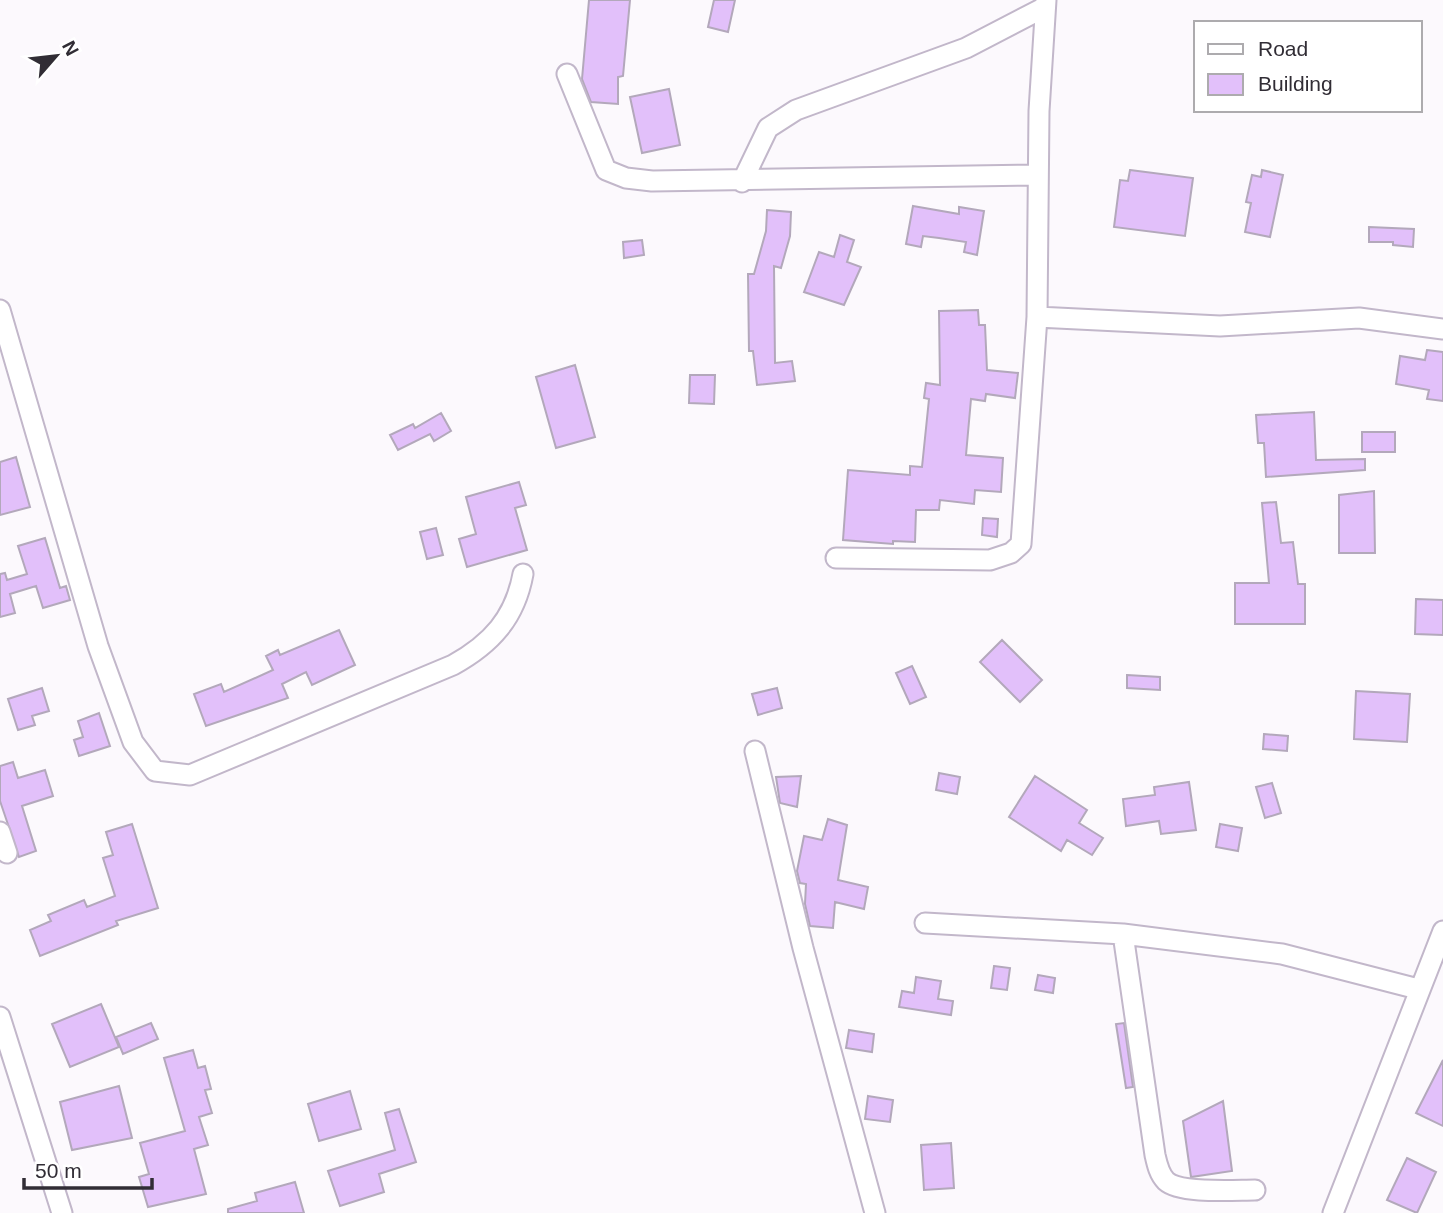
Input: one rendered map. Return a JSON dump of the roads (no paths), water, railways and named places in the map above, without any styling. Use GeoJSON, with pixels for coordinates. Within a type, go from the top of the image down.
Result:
{"type":"FeatureCollection","features":[{"type":"Feature","properties":{"kind":"street"},"geometry":{"type":"LineString","coordinates":[[836,558],[990,560],[1011,553],[1021,544],[1037,317],[1040,54],[1046,3]]}},
{"type":"Feature","properties":{"kind":"street"},"geometry":{"type":"LineString","coordinates":[[742,182],[768,128],[796,110],[966,48],[1046,3]]}},
{"type":"Feature","properties":{"kind":"street"},"geometry":{"type":"LineString","coordinates":[[567,74],[607,170],[626,178],[652,181],[742,182],[1038,175]]}},
{"type":"Feature","properties":{"kind":"street"},"geometry":{"type":"LineString","coordinates":[[0,310],[98,646],[133,742],[155,771],[190,775],[464,659],[497,634],[507,620],[517,600],[523,574]]}},
{"type":"Feature","properties":{"kind":"street"},"geometry":{"type":"LineString","coordinates":[[1037,317],[1220,326],[1359,318],[1443,329]]}},
{"type":"Feature","properties":{"kind":"street"},"geometry":{"type":"LineString","coordinates":[[755,751],[803,948],[875,1213]]}},
{"type":"Feature","properties":{"kind":"street"},"geometry":{"type":"LineString","coordinates":[[0,832],[7,853]]}},
{"type":"Feature","properties":{"kind":"street"},"geometry":{"type":"LineString","coordinates":[[925,923],[1123,934],[1282,954],[1418,989]]}},
{"type":"Feature","properties":{"kind":"street"},"geometry":{"type":"LineString","coordinates":[[1333,1213],[1418,989],[1443,931]]}},
{"type":"Feature","properties":{"kind":"street"},"geometry":{"type":"LineString","coordinates":[[1123,934],[1155,1155],[1160,1173],[1167,1182],[1179,1188],[1255,1190]]}},
{"type":"Feature","properties":{"kind":"street"},"geometry":{"type":"LineString","coordinates":[[0,1017],[62,1213]]}}]}
